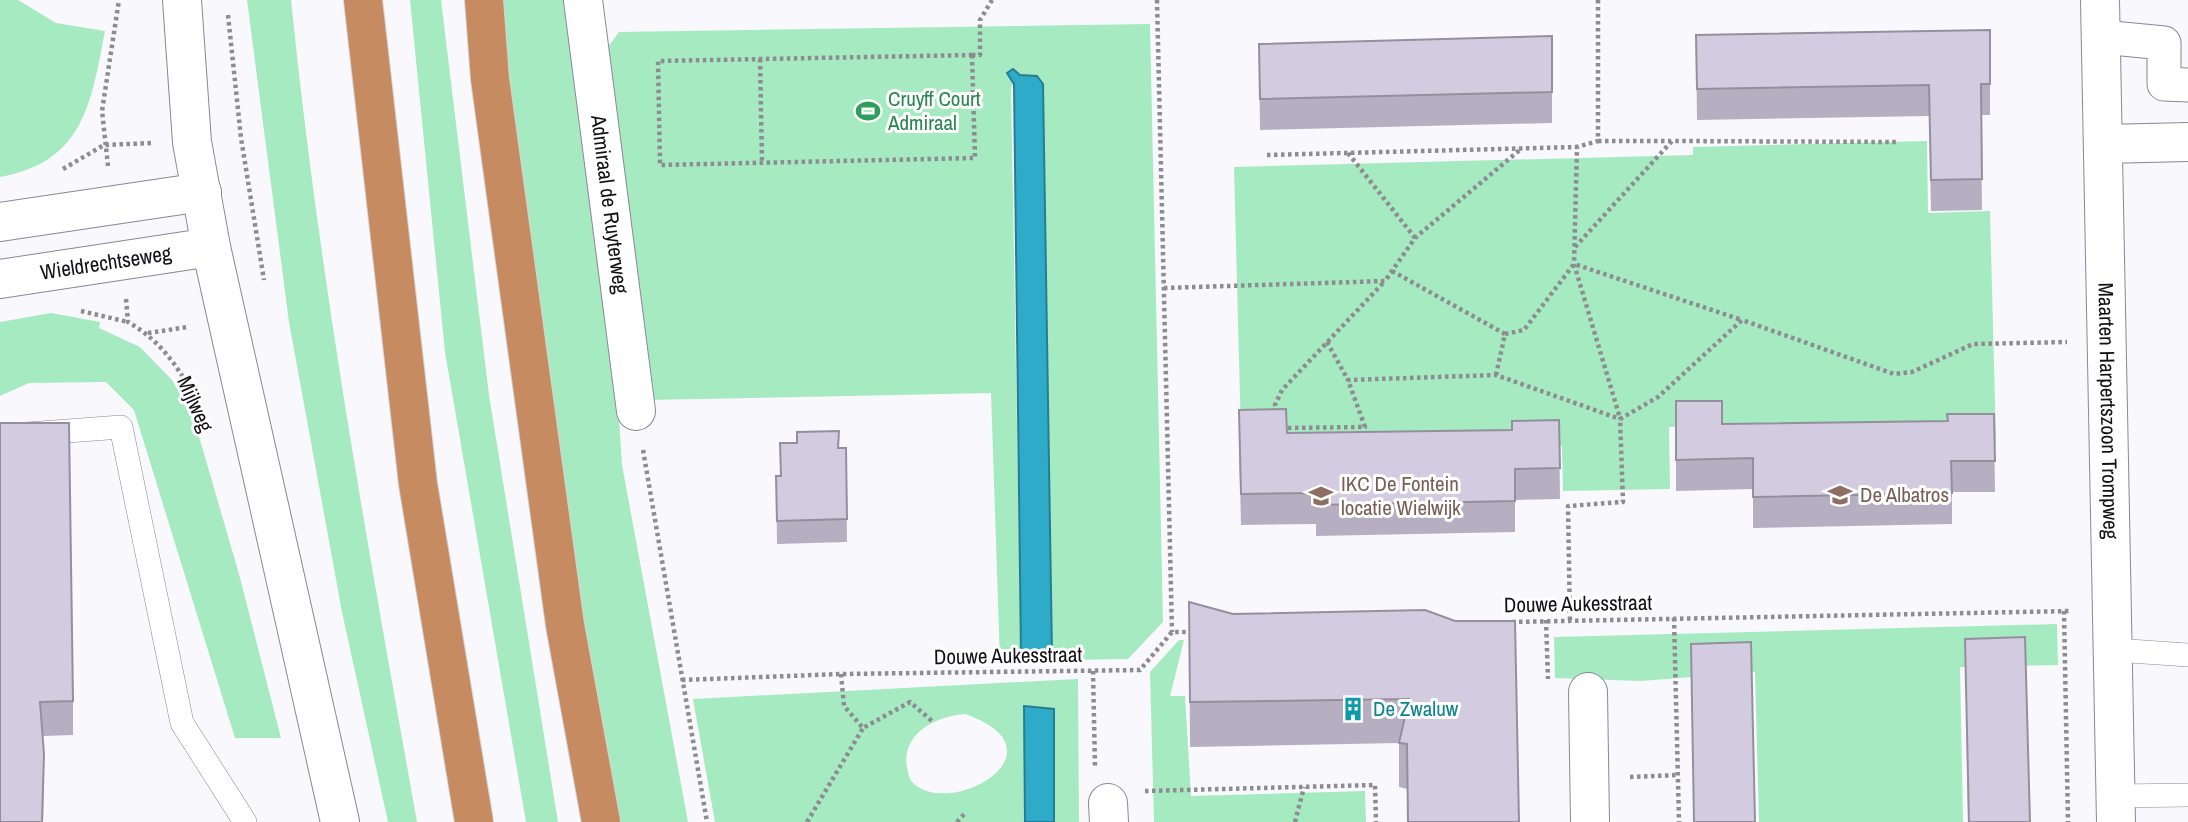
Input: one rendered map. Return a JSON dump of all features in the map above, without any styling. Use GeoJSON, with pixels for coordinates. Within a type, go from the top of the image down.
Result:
{"type":"FeatureCollection","features":[{"type":"Feature","properties":{"kind":"highway"},"geometry":{"type":"LineString","coordinates":[[363,0],[418,484],[474,822]]}},
{"type":"Feature","properties":{"kind":"highway"},"geometry":{"type":"LineString","coordinates":[[484,0],[492,93],[565,625],[601,822]]}},
{"type":"Feature","properties":{"kind":"street","name":"Mijlweg"},"geometry":{"type":"LineString","coordinates":[[181,0],[192,142],[211,247],[340,822]]}},
{"type":"Feature","properties":{"kind":"street","name":"Admiraal de Ruyterweg"},"geometry":{"type":"LineString","coordinates":[[583,0],[636,411]]}},
{"type":"Feature","properties":{"kind":"street","name":"Maarten Harpertszoon Trompweg"},"geometry":{"type":"LineString","coordinates":[[2100,0],[2115,650],[2116,809]]}},
{"type":"Feature","properties":{"kind":"street"},"geometry":{"type":"LineString","coordinates":[[2102,37],[2164,43],[2164,84],[2188,85]]}},
{"type":"Feature","properties":{"kind":"street"},"geometry":{"type":"LineString","coordinates":[[2104,144],[2188,142]]}},
{"type":"Feature","properties":{"kind":"street"},"geometry":{"type":"LineString","coordinates":[[0,222],[202,192]]}},
{"type":"Feature","properties":{"kind":"street","name":"Wieldrechtseweg"},"geometry":{"type":"LineString","coordinates":[[0,279],[211,247]]}},
{"type":"Feature","properties":{"kind":"street"},"geometry":{"type":"LineString","coordinates":[[1588,692],[1590,822]]}},
{"type":"Feature","properties":{"kind":"lane"},"geometry":{"type":"LineString","coordinates":[[0,436],[121,427],[182,723],[245,822]]}},
{"type":"Feature","properties":{"kind":"lane"},"geometry":{"type":"LineString","coordinates":[[2115,650],[2188,655]]}},
{"type":"Feature","properties":{"kind":"lane"},"geometry":{"type":"LineString","coordinates":[[2116,809],[2188,795]]}},
{"type":"Feature","properties":{"kind":"path"},"geometry":{"type":"LineString","coordinates":[[115,203],[104,145],[102,111],[118,26],[119,0]]}},
{"type":"Feature","properties":{"kind":"path"},"geometry":{"type":"LineString","coordinates":[[972,55],[975,158],[660,165],[658,61],[972,55],[980,55],[980,20],[992,0]]}},
{"type":"Feature","properties":{"kind":"path"},"geometry":{"type":"LineString","coordinates":[[1157,0],[1172,632],[1200,631]]}},
{"type":"Feature","properties":{"kind":"path"},"geometry":{"type":"LineString","coordinates":[[1598,0],[1598,141]]}},
{"type":"Feature","properties":{"kind":"path"},"geometry":{"type":"LineString","coordinates":[[228,14],[241,138]]}},
{"type":"Feature","properties":{"kind":"path"},"geometry":{"type":"LineString","coordinates":[[760,59],[762,162]]}},
{"type":"Feature","properties":{"kind":"path"},"geometry":{"type":"LineString","coordinates":[[1268,155],[1577,147],[1598,141],[1897,142]]}},
{"type":"Feature","properties":{"kind":"path"},"geometry":{"type":"LineString","coordinates":[[1574,247],[1672,141]]}},
{"type":"Feature","properties":{"kind":"path"},"geometry":{"type":"LineString","coordinates":[[1570,620],[1568,506],[1623,502],[1620,419],[1574,264],[1577,147]]}},
{"type":"Feature","properties":{"kind":"path"},"geometry":{"type":"LineString","coordinates":[[1327,342],[1348,380],[1365,427],[1277,428],[1275,405],[1282,390],[1327,342],[1385,281],[1415,239],[1521,149]]}},
{"type":"Feature","properties":{"kind":"path"},"geometry":{"type":"LineString","coordinates":[[1347,152],[1415,239]]}},
{"type":"Feature","properties":{"kind":"path","name":"Mijlweg"},"geometry":{"type":"LineString","coordinates":[[123,260],[128,321],[147,333],[177,365],[205,415]]}},
{"type":"Feature","properties":{"kind":"path"},"geometry":{"type":"LineString","coordinates":[[1574,264],[1894,374],[1912,372],[1973,344],[2069,342]]}},
{"type":"Feature","properties":{"kind":"path"},"geometry":{"type":"LineString","coordinates":[[1392,271],[1505,334],[1524,330],[1574,264]]}},
{"type":"Feature","properties":{"kind":"path"},"geometry":{"type":"LineString","coordinates":[[1164,288],[1385,281]]}},
{"type":"Feature","properties":{"kind":"path"},"geometry":{"type":"LineString","coordinates":[[1620,419],[1658,397],[1742,320]]}},
{"type":"Feature","properties":{"kind":"path"},"geometry":{"type":"LineString","coordinates":[[1496,374],[1505,334]]}},
{"type":"Feature","properties":{"kind":"path"},"geometry":{"type":"LineString","coordinates":[[1348,380],[1496,374],[1620,419]]}},
{"type":"Feature","properties":{"kind":"path"},"geometry":{"type":"LineString","coordinates":[[636,411],[707,822]]}},
{"type":"Feature","properties":{"kind":"path","name":"Douwe Aukesstraat"},"geometry":{"type":"LineString","coordinates":[[1505,622],[2114,610]]}},
{"type":"Feature","properties":{"kind":"path"},"geometry":{"type":"LineString","coordinates":[[2064,611],[2068,822]]}},
{"type":"Feature","properties":{"kind":"path"},"geometry":{"type":"LineString","coordinates":[[1674,618],[1679,822]]}},
{"type":"Feature","properties":{"kind":"path","name":"Douwe Aukesstraat"},"geometry":{"type":"LineString","coordinates":[[682,680],[841,674],[1140,670],[1172,632]]}},
{"type":"Feature","properties":{"kind":"path"},"geometry":{"type":"LineString","coordinates":[[1093,671],[1104,806],[1304,787],[1375,785],[1376,822]]}},
{"type":"Feature","properties":{"kind":"path"},"geometry":{"type":"LineString","coordinates":[[841,674],[844,706],[863,727]]}},
{"type":"Feature","properties":{"kind":"path"},"geometry":{"type":"LineString","coordinates":[[807,822],[863,727],[911,702],[932,721]]}},
{"type":"Feature","properties":{"kind":"path"},"geometry":{"type":"LineString","coordinates":[[1295,822],[1304,787]]}},
{"type":"Feature","properties":{"kind":"path"},"geometry":{"type":"LineString","coordinates":[[957,822],[966,812]]}},
{"type":"Feature","properties":{"kind":"green space"},"geometry":{"type":"Polygon","coordinates":[[[0,0],[18,0],[56,23],[105,31],[88,105],[79,125],[66,143],[50,158],[28,169],[0,177],[0,0]]]}},
{"type":"Feature","properties":{"kind":"green space"},"geometry":{"type":"Polygon","coordinates":[[[247,0],[291,0],[330,310],[417,822],[388,822],[342,612],[289,322],[247,0]]]}},
{"type":"Feature","properties":{"kind":"green space"},"geometry":{"type":"Polygon","coordinates":[[[410,0],[441,0],[489,395],[558,822],[526,822],[445,352],[410,0]]]}},
{"type":"Feature","properties":{"kind":"green space"},"geometry":{"type":"Polygon","coordinates":[[[496,0],[573,0],[613,326],[622,465],[688,822],[615,822],[593,702],[496,0]]]}},
{"type":"Feature","properties":{"kind":"green space"},"geometry":{"type":"Polygon","coordinates":[[[1150,24],[1163,622],[1128,659],[1000,661],[991,393],[648,400],[599,59],[619,32],[1150,24]],[[1019,75],[1011,87],[1021,655],[1052,655],[1043,84],[1037,76],[1019,75]]]}},
{"type":"Feature","properties":{"kind":"green space"},"geometry":{"type":"Polygon","coordinates":[[[1927,141],[1928,213],[1990,211],[1996,443],[1728,449],[1727,426],[1669,427],[1670,489],[1563,491],[1562,446],[1293,453],[1241,436],[1234,167],[1693,155],[1693,147],[1927,141]]]}},
{"type":"Feature","properties":{"kind":"green space"},"geometry":{"type":"Polygon","coordinates":[[[51,313],[100,322],[99,328],[140,347],[172,380],[193,416],[239,574],[281,738],[235,738],[134,410],[106,382],[29,383],[0,396],[0,322],[51,313]]]}},
{"type":"Feature","properties":{"kind":"green space"},"geometry":{"type":"Polygon","coordinates":[[[2057,624],[2058,665],[1960,667],[1963,822],[1759,822],[1755,672],[1641,681],[1555,678],[1554,637],[2057,624]]]}},
{"type":"Feature","properties":{"kind":"green space"},"geometry":{"type":"Polygon","coordinates":[[[1179,640],[1184,640],[1170,696],[1185,696],[1191,796],[1365,791],[1366,822],[1154,822],[1150,672],[1179,640]]]}},
{"type":"Feature","properties":{"kind":"green space"},"geometry":{"type":"Polygon","coordinates":[[[1078,679],[1079,822],[1054,822],[1054,709],[1024,707],[1025,822],[715,822],[693,699],[1078,679]],[[965,714],[928,725],[911,742],[907,753],[911,781],[928,791],[950,793],[972,788],[992,777],[1004,762],[1006,746],[995,729],[965,714]]]}},
{"type":"Feature","properties":{"kind":"water"},"geometry":{"type":"Polygon","coordinates":[[[1013,69],[1020,75],[1037,76],[1043,84],[1052,655],[1021,655],[1014,84],[1007,73],[1013,69]]]}},
{"type":"Feature","properties":{"kind":"water"},"geometry":{"type":"Polygon","coordinates":[[[1024,706],[1054,709],[1054,822],[1025,822],[1024,706]]]}},
{"type":"Feature","properties":{"kind":"building"},"geometry":{"type":"Polygon","coordinates":[[[1990,30],[1990,84],[1981,84],[1982,179],[1931,180],[1929,85],[1697,89],[1696,35],[1990,30]]]}},
{"type":"Feature","properties":{"kind":"building"},"geometry":{"type":"Polygon","coordinates":[[[1552,36],[1552,92],[1260,99],[1259,44],[1552,36]]]}},
{"type":"Feature","properties":{"kind":"building"},"geometry":{"type":"Polygon","coordinates":[[[1676,401],[1722,401],[1722,424],[1948,421],[1947,414],[1994,414],[1995,461],[1951,461],[1952,493],[1753,497],[1753,458],[1676,460],[1676,401]]]}},
{"type":"Feature","properties":{"kind":"building"},"geometry":{"type":"Polygon","coordinates":[[[1286,409],[1287,433],[1512,430],[1512,421],[1559,420],[1560,468],[1515,469],[1515,501],[1316,505],[1316,493],[1241,494],[1239,410],[1286,409]]]}},
{"type":"Feature","properties":{"kind":"building"},"geometry":{"type":"Polygon","coordinates":[[[0,423],[69,423],[73,701],[40,702],[44,754],[42,822],[0,822],[0,423]]]}},
{"type":"Feature","properties":{"kind":"building"},"geometry":{"type":"Polygon","coordinates":[[[839,431],[838,448],[846,448],[847,519],[777,521],[776,476],[781,476],[780,443],[797,443],[797,432],[839,431]]]}},
{"type":"Feature","properties":{"kind":"building","name":"De Zwaluw"},"geometry":{"type":"Polygon","coordinates":[[[1189,602],[1233,614],[1425,610],[1455,621],[1515,621],[1519,822],[1408,822],[1407,744],[1399,743],[1409,699],[1190,702],[1189,602]]]}},
{"type":"Feature","properties":{"kind":"building"},"geometry":{"type":"Polygon","coordinates":[[[2025,637],[2030,822],[1969,822],[1965,639],[2025,637]]]}},
{"type":"Feature","properties":{"kind":"building"},"geometry":{"type":"Polygon","coordinates":[[[1751,642],[1755,822],[1694,822],[1691,644],[1751,642]]]}},
{"type":"Feature","properties":{"kind":"place","name":"Cruyff Court Admiraal"},"geometry":{"type":"Point","coordinates":[868,111]}},
{"type":"Feature","properties":{"kind":"place","name":"De Albatros"},"geometry":{"type":"Point","coordinates":[1840,495]}},
{"type":"Feature","properties":{"kind":"place","name":"IKC De Fontein locatie Wielwijk"},"geometry":{"type":"Point","coordinates":[1321,496]}},
{"type":"Feature","properties":{"kind":"place","name":"De Zwaluw"},"geometry":{"type":"Point","coordinates":[1353,709]}}]}
